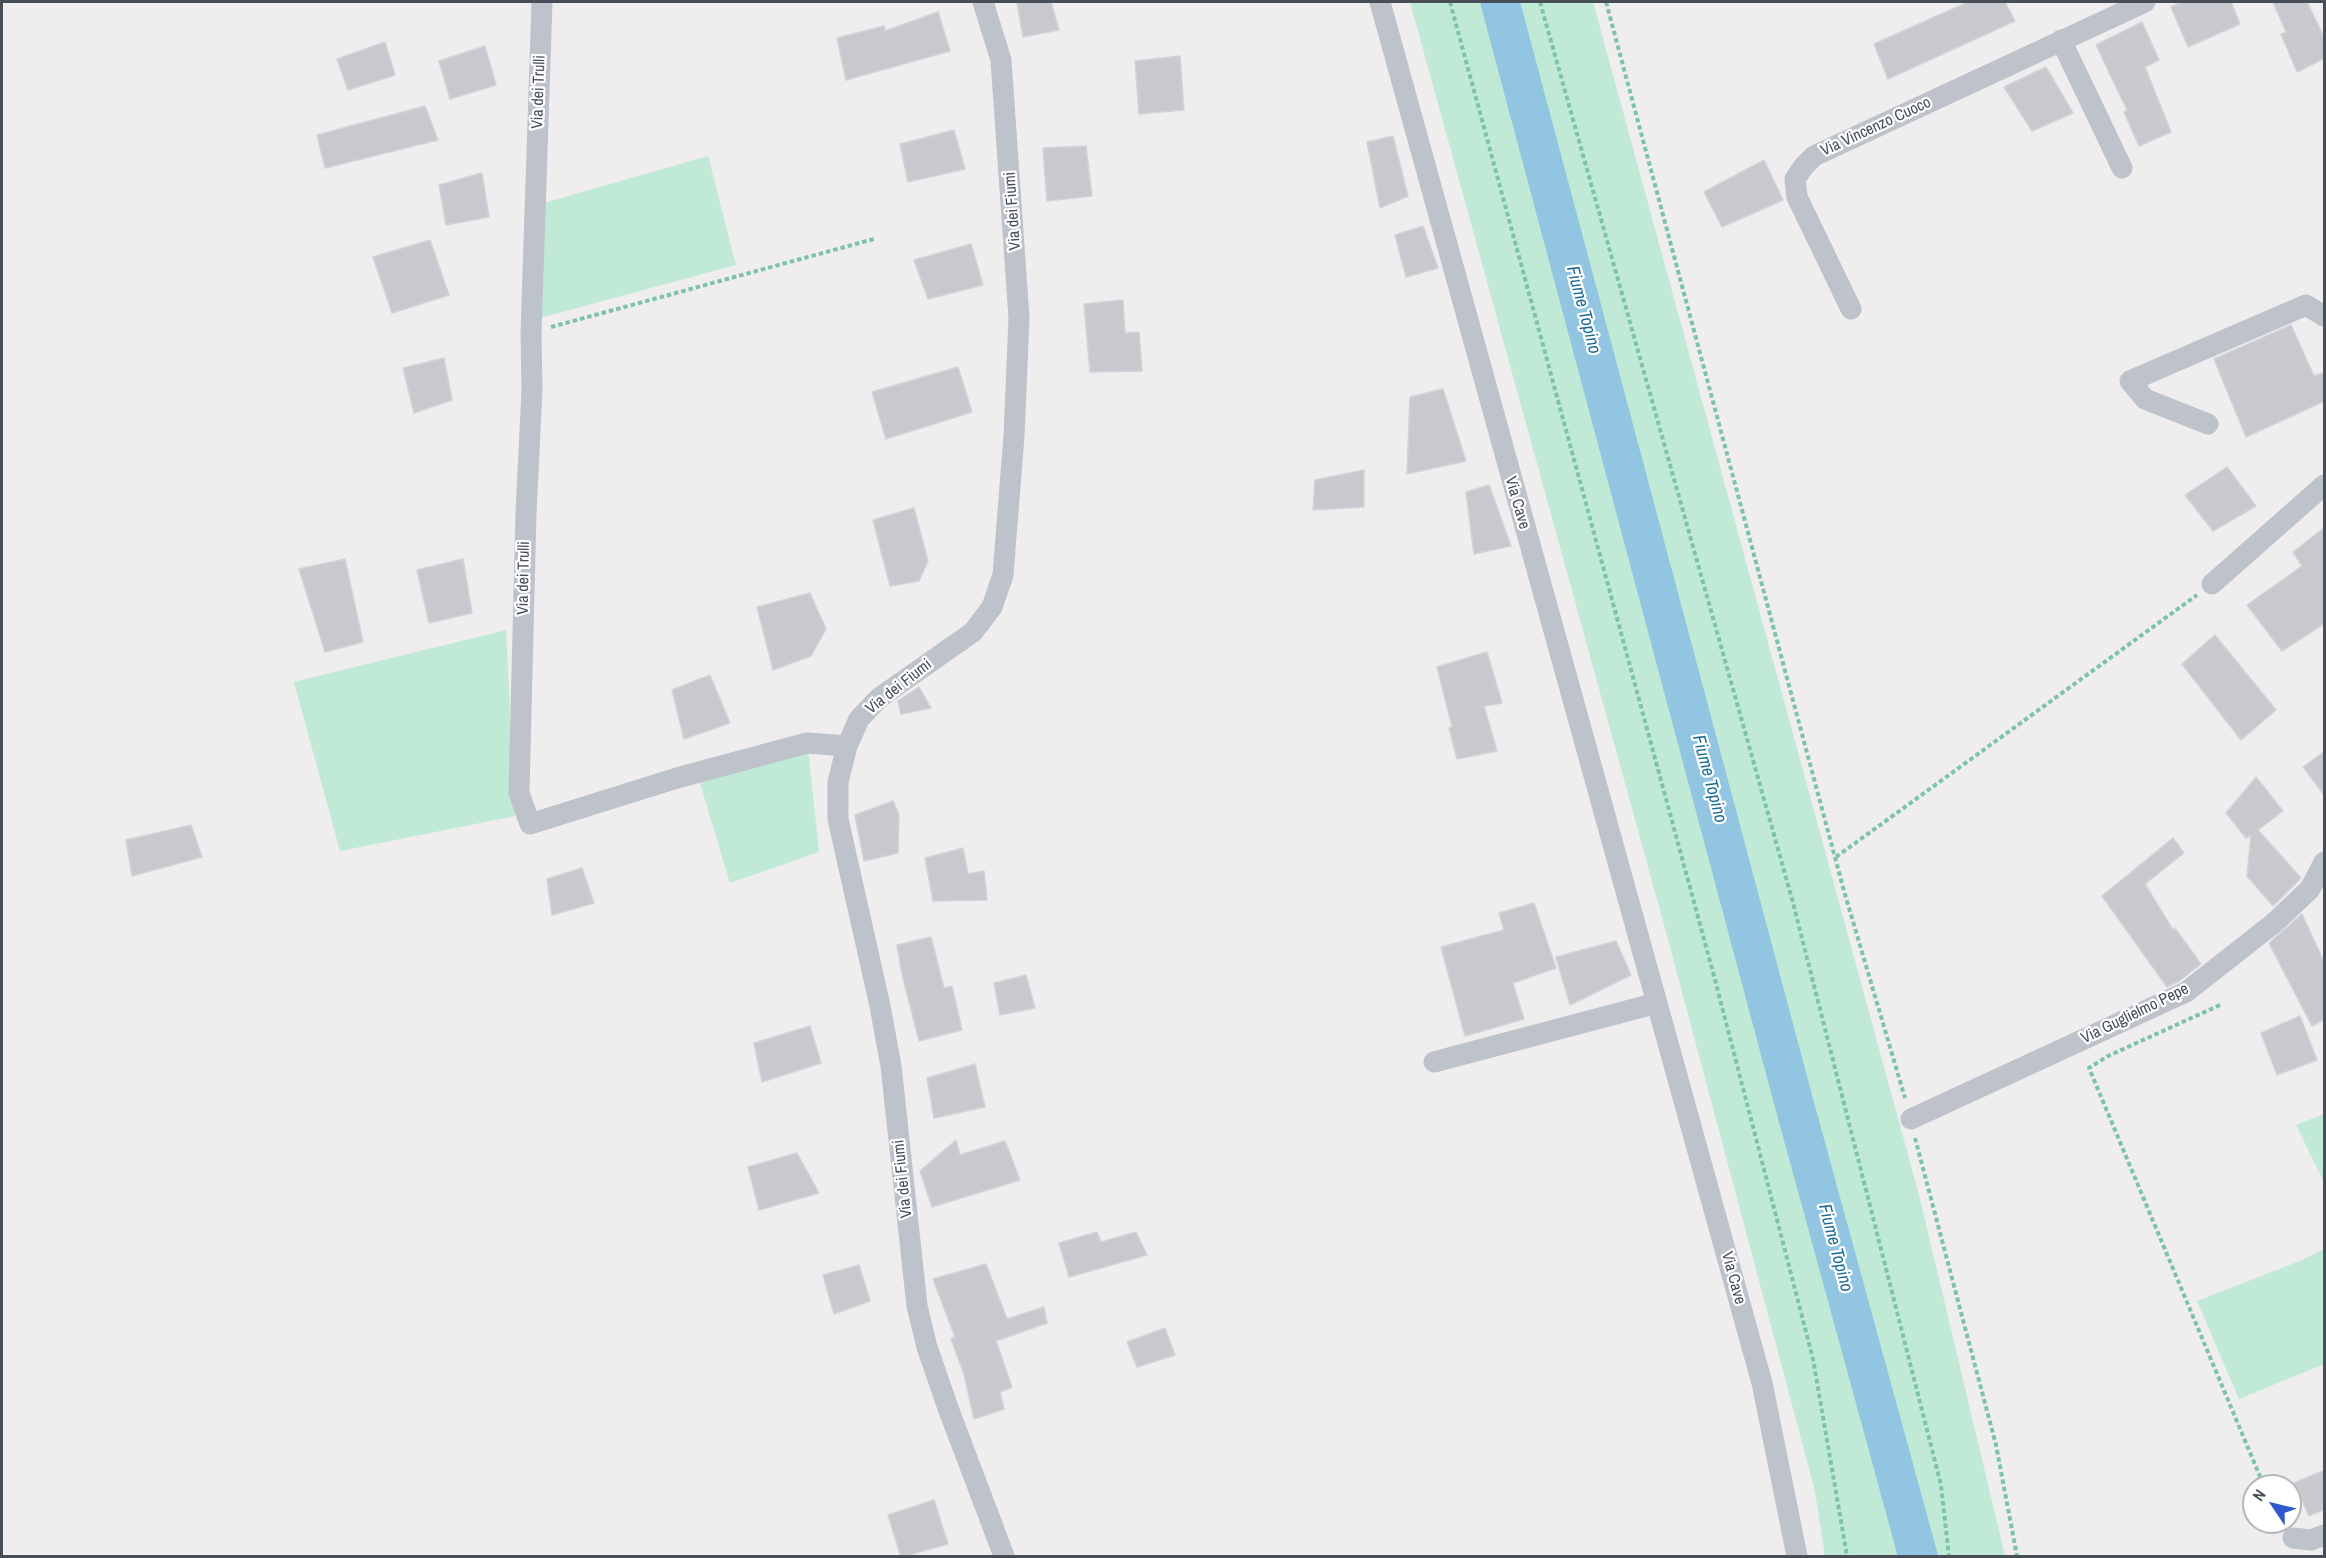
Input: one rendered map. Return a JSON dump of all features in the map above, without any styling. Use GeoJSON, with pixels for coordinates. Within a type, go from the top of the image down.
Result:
{"type":"FeatureCollection","features":[{"type":"Feature","properties":{"kind":"street","name":"Via dei Trulli"},"geometry":{"type":"LineString","coordinates":[[542,2],[519,793],[530,824],[677,778],[807,743],[847,746]]}},
{"type":"Feature","properties":{"kind":"street","name":"Via dei Fiumi"},"geometry":{"type":"LineString","coordinates":[[983,2],[1001,60],[1019,318],[1014,436],[1003,575],[992,607],[973,632],[879,699],[859,719],[847,746],[838,782],[838,819],[880,1006],[891,1066],[917,1306],[927,1347],[948,1408],[1005,1557]]}},
{"type":"Feature","properties":{"kind":"street","name":"Via Cave"},"geometry":{"type":"LineString","coordinates":[[1380,2],[1762,1383],[1797,1557]]}},
{"type":"Feature","properties":{"kind":"street","name":"Via Vincenzo Cuoco"},"geometry":{"type":"LineString","coordinates":[[1851,309],[1797,197],[1795,179],[1804,166],[1814,156],[2145,2]]}},
{"type":"Feature","properties":{"kind":"street"},"geometry":{"type":"LineString","coordinates":[[2061,40],[2122,168]]}},
{"type":"Feature","properties":{"kind":"street"},"geometry":{"type":"LineString","coordinates":[[2208,424],[2145,399],[2130,381],[2306,305],[2325,316]]}},
{"type":"Feature","properties":{"kind":"street"},"geometry":{"type":"LineString","coordinates":[[2212,584],[2325,485]]}},
{"type":"Feature","properties":{"kind":"street","name":"Via Guglielmo Pepe"},"geometry":{"type":"LineString","coordinates":[[1911,1119],[2186,992],[2274,923],[2310,889],[2325,862]]}},
{"type":"Feature","properties":{"kind":"street"},"geometry":{"type":"LineString","coordinates":[[1434,1062],[1657,1003]]}},
{"type":"Feature","properties":{"kind":"street"},"geometry":{"type":"LineString","coordinates":[[2293,1538],[2312,1540],[2325,1535]]}},
{"type":"Feature","properties":{"kind":"path"},"geometry":{"type":"LineString","coordinates":[[1450,2],[1711,964],[1813,1359],[1847,1557]]}},
{"type":"Feature","properties":{"kind":"path"},"geometry":{"type":"LineString","coordinates":[[1540,2],[1792,899],[1941,1485],[1949,1557]]}},
{"type":"Feature","properties":{"kind":"path"},"geometry":{"type":"LineString","coordinates":[[1606,2],[1836,857],[1911,1119],[1996,1444],[2016,1557]]}},
{"type":"Feature","properties":{"kind":"path"},"geometry":{"type":"LineString","coordinates":[[531,333],[874,239]]}},
{"type":"Feature","properties":{"kind":"path"},"geometry":{"type":"LineString","coordinates":[[1836,857],[2212,584]]}},
{"type":"Feature","properties":{"kind":"path"},"geometry":{"type":"LineString","coordinates":[[2220,1005],[2108,1056],[2089,1068],[2259,1474]]}},
{"type":"Feature","properties":{"kind":"green space"},"geometry":{"type":"Polygon","coordinates":[[[1410,2],[1593,2],[1919,1195],[2005,1556],[1825,1556],[1815,1491],[1669,943],[1410,2]]]}},
{"type":"Feature","properties":{"kind":"green space"},"geometry":{"type":"Polygon","coordinates":[[[708,156],[736,265],[540,318],[544,203],[708,156]]]}},
{"type":"Feature","properties":{"kind":"green space"},"geometry":{"type":"Polygon","coordinates":[[[506,630],[515,816],[340,851],[294,682],[506,630]]]}},
{"type":"Feature","properties":{"kind":"green space"},"geometry":{"type":"Polygon","coordinates":[[[808,749],[819,852],[730,883],[700,783],[808,749]]]}},
{"type":"Feature","properties":{"kind":"green space"},"geometry":{"type":"Polygon","coordinates":[[[2324,1114],[2324,1182],[2296,1125],[2324,1114]]]}},
{"type":"Feature","properties":{"kind":"green space"},"geometry":{"type":"Polygon","coordinates":[[[2324,1249],[2324,1364],[2239,1399],[2197,1301],[2300,1261],[2324,1249]]]}},
{"type":"Feature","properties":{"kind":"building"},"geometry":{"type":"Polygon","coordinates":[[[1017,2],[1051,2],[1059,30],[1023,37],[1017,2]]]}},
{"type":"Feature","properties":{"kind":"building"},"geometry":{"type":"Polygon","coordinates":[[[1968,2],[2005,2],[2015,21],[1888,79],[1874,44],[1968,2]]]}},
{"type":"Feature","properties":{"kind":"building"},"geometry":{"type":"Polygon","coordinates":[[[2181,2],[2231,2],[2240,24],[2188,47],[2171,7],[2181,2]]]}},
{"type":"Feature","properties":{"kind":"building"},"geometry":{"type":"Polygon","coordinates":[[[2273,2],[2307,2],[2325,39],[2325,58],[2297,72],[2281,34],[2286,32],[2273,2]]]}},
{"type":"Feature","properties":{"kind":"building"},"geometry":{"type":"Polygon","coordinates":[[[938,12],[950,51],[846,80],[837,38],[884,26],[885,31],[938,12]]]}},
{"type":"Feature","properties":{"kind":"building"},"geometry":{"type":"Polygon","coordinates":[[[2142,22],[2159,60],[2145,67],[2171,132],[2139,146],[2124,112],[2127,110],[2096,45],[2142,22]]]}},
{"type":"Feature","properties":{"kind":"building"},"geometry":{"type":"Polygon","coordinates":[[[385,42],[395,75],[348,90],[337,59],[385,42]]]}},
{"type":"Feature","properties":{"kind":"building"},"geometry":{"type":"Polygon","coordinates":[[[485,46],[496,85],[450,99],[439,61],[485,46]]]}},
{"type":"Feature","properties":{"kind":"building"},"geometry":{"type":"Polygon","coordinates":[[[1180,56],[1184,110],[1139,114],[1135,61],[1180,56]]]}},
{"type":"Feature","properties":{"kind":"building"},"geometry":{"type":"Polygon","coordinates":[[[2046,67],[2073,113],[2032,131],[2004,87],[2046,67]]]}},
{"type":"Feature","properties":{"kind":"building"},"geometry":{"type":"Polygon","coordinates":[[[425,106],[438,140],[325,168],[317,135],[425,106]]]}},
{"type":"Feature","properties":{"kind":"building"},"geometry":{"type":"Polygon","coordinates":[[[954,130],[965,169],[908,182],[900,144],[954,130]]]}},
{"type":"Feature","properties":{"kind":"building"},"geometry":{"type":"Polygon","coordinates":[[[1393,136],[1408,196],[1380,208],[1367,142],[1393,136]]]}},
{"type":"Feature","properties":{"kind":"building"},"geometry":{"type":"Polygon","coordinates":[[[1086,146],[1092,196],[1047,201],[1043,148],[1086,146]]]}},
{"type":"Feature","properties":{"kind":"building"},"geometry":{"type":"Polygon","coordinates":[[[1764,160],[1783,200],[1722,227],[1704,192],[1764,160]]]}},
{"type":"Feature","properties":{"kind":"building"},"geometry":{"type":"Polygon","coordinates":[[[482,173],[489,217],[446,225],[439,185],[482,173]]]}},
{"type":"Feature","properties":{"kind":"building"},"geometry":{"type":"Polygon","coordinates":[[[1423,226],[1438,268],[1406,277],[1395,235],[1423,226]]]}},
{"type":"Feature","properties":{"kind":"building"},"geometry":{"type":"Polygon","coordinates":[[[430,240],[449,295],[392,313],[373,257],[430,240]]]}},
{"type":"Feature","properties":{"kind":"building"},"geometry":{"type":"Polygon","coordinates":[[[971,244],[983,285],[928,299],[914,260],[971,244]]]}},
{"type":"Feature","properties":{"kind":"building"},"geometry":{"type":"Polygon","coordinates":[[[1123,300],[1125,333],[1139,332],[1142,371],[1090,372],[1084,304],[1123,300]]]}},
{"type":"Feature","properties":{"kind":"building"},"geometry":{"type":"Polygon","coordinates":[[[2291,325],[2314,376],[2325,372],[2325,401],[2246,437],[2214,359],[2291,325]]]}},
{"type":"Feature","properties":{"kind":"building"},"geometry":{"type":"Polygon","coordinates":[[[444,358],[452,400],[414,413],[403,368],[444,358]]]}},
{"type":"Feature","properties":{"kind":"building"},"geometry":{"type":"Polygon","coordinates":[[[958,367],[972,412],[886,439],[872,392],[958,367]]]}},
{"type":"Feature","properties":{"kind":"building"},"geometry":{"type":"Polygon","coordinates":[[[1443,389],[1466,461],[1407,474],[1410,397],[1443,389]]]}},
{"type":"Feature","properties":{"kind":"building"},"geometry":{"type":"Polygon","coordinates":[[[2227,467],[2256,506],[2213,531],[2185,495],[2227,467]]]}},
{"type":"Feature","properties":{"kind":"building"},"geometry":{"type":"Polygon","coordinates":[[[1364,470],[1364,507],[1313,510],[1315,480],[1364,470]]]}},
{"type":"Feature","properties":{"kind":"building"},"geometry":{"type":"Polygon","coordinates":[[[1489,485],[1511,546],[1474,554],[1466,492],[1489,485]]]}},
{"type":"Feature","properties":{"kind":"building"},"geometry":{"type":"Polygon","coordinates":[[[914,508],[928,561],[919,581],[890,586],[873,520],[914,508]]]}},
{"type":"Feature","properties":{"kind":"building"},"geometry":{"type":"Polygon","coordinates":[[[2325,527],[2325,623],[2282,651],[2247,605],[2302,566],[2293,552],[2325,527]]]}},
{"type":"Feature","properties":{"kind":"building"},"geometry":{"type":"Polygon","coordinates":[[[345,559],[363,642],[325,652],[299,569],[345,559]]]}},
{"type":"Feature","properties":{"kind":"building"},"geometry":{"type":"Polygon","coordinates":[[[463,559],[472,613],[429,623],[417,570],[463,559]]]}},
{"type":"Feature","properties":{"kind":"building"},"geometry":{"type":"Polygon","coordinates":[[[810,593],[826,629],[811,656],[773,670],[757,607],[810,593]]]}},
{"type":"Feature","properties":{"kind":"building"},"geometry":{"type":"Polygon","coordinates":[[[2215,635],[2276,710],[2241,740],[2182,664],[2215,635]]]}},
{"type":"Feature","properties":{"kind":"building"},"geometry":{"type":"Polygon","coordinates":[[[1487,652],[1502,703],[1484,706],[1497,751],[1457,759],[1449,728],[1452,727],[1437,667],[1487,652]]]}},
{"type":"Feature","properties":{"kind":"building"},"geometry":{"type":"Polygon","coordinates":[[[710,675],[730,723],[684,739],[672,690],[710,675]]]}},
{"type":"Feature","properties":{"kind":"building"},"geometry":{"type":"Polygon","coordinates":[[[919,687],[931,708],[901,714],[898,701],[919,687]]]}},
{"type":"Feature","properties":{"kind":"building"},"geometry":{"type":"Polygon","coordinates":[[[2325,751],[2325,796],[2303,767],[2325,751]]]}},
{"type":"Feature","properties":{"kind":"building"},"geometry":{"type":"Polygon","coordinates":[[[2256,777],[2283,811],[2258,830],[2301,878],[2273,906],[2247,876],[2251,835],[2246,838],[2226,813],[2256,777]]]}},
{"type":"Feature","properties":{"kind":"building"},"geometry":{"type":"Polygon","coordinates":[[[893,801],[899,815],[898,853],[864,861],[855,815],[893,801]]]}},
{"type":"Feature","properties":{"kind":"building"},"geometry":{"type":"Polygon","coordinates":[[[191,825],[202,857],[132,876],[126,840],[191,825]]]}},
{"type":"Feature","properties":{"kind":"building"},"geometry":{"type":"Polygon","coordinates":[[[2173,838],[2184,853],[2145,884],[2173,930],[2175,928],[2201,964],[2167,987],[2102,896],[2173,838]]]}},
{"type":"Feature","properties":{"kind":"building"},"geometry":{"type":"Polygon","coordinates":[[[963,848],[968,874],[984,871],[987,900],[933,901],[925,858],[963,848]]]}},
{"type":"Feature","properties":{"kind":"building"},"geometry":{"type":"Polygon","coordinates":[[[582,868],[594,903],[552,915],[547,879],[582,868]]]}},
{"type":"Feature","properties":{"kind":"building"},"geometry":{"type":"Polygon","coordinates":[[[1534,903],[1556,968],[1513,983],[1524,1019],[1465,1036],[1441,947],[1504,930],[1499,913],[1534,903]]]}},
{"type":"Feature","properties":{"kind":"building"},"geometry":{"type":"Polygon","coordinates":[[[2302,914],[2325,964],[2325,1019],[2312,1026],[2269,943],[2302,914]]]}},
{"type":"Feature","properties":{"kind":"building"},"geometry":{"type":"Polygon","coordinates":[[[931,937],[944,988],[952,986],[962,1030],[919,1041],[897,945],[931,937]]]}},
{"type":"Feature","properties":{"kind":"building"},"geometry":{"type":"Polygon","coordinates":[[[1616,941],[1631,975],[1570,1005],[1556,957],[1616,941]]]}},
{"type":"Feature","properties":{"kind":"building"},"geometry":{"type":"Polygon","coordinates":[[[1026,975],[1035,1008],[1000,1015],[994,983],[1026,975]]]}},
{"type":"Feature","properties":{"kind":"building"},"geometry":{"type":"Polygon","coordinates":[[[2300,1016],[2317,1060],[2277,1075],[2261,1033],[2300,1016]]]}},
{"type":"Feature","properties":{"kind":"building"},"geometry":{"type":"Polygon","coordinates":[[[810,1026],[821,1063],[762,1082],[754,1043],[810,1026]]]}},
{"type":"Feature","properties":{"kind":"building"},"geometry":{"type":"Polygon","coordinates":[[[975,1064],[985,1107],[934,1118],[927,1078],[975,1064]]]}},
{"type":"Feature","properties":{"kind":"building"},"geometry":{"type":"Polygon","coordinates":[[[956,1140],[960,1155],[1005,1141],[1020,1180],[932,1207],[920,1171],[956,1140]]]}},
{"type":"Feature","properties":{"kind":"building"},"geometry":{"type":"Polygon","coordinates":[[[797,1153],[819,1193],[759,1210],[748,1167],[797,1153]]]}},
{"type":"Feature","properties":{"kind":"building"},"geometry":{"type":"Polygon","coordinates":[[[1097,1232],[1101,1242],[1136,1232],[1147,1255],[1069,1277],[1059,1243],[1097,1232]]]}},
{"type":"Feature","properties":{"kind":"building"},"geometry":{"type":"Polygon","coordinates":[[[986,1264],[1007,1319],[1044,1307],[1047,1323],[996,1341],[1012,1387],[1000,1392],[1004,1409],[974,1419],[964,1374],[951,1339],[955,1337],[933,1279],[986,1264]]]}},
{"type":"Feature","properties":{"kind":"building"},"geometry":{"type":"Polygon","coordinates":[[[859,1265],[870,1301],[834,1314],[823,1275],[859,1265]]]}},
{"type":"Feature","properties":{"kind":"building"},"geometry":{"type":"Polygon","coordinates":[[[1165,1328],[1175,1355],[1137,1367],[1127,1342],[1165,1328]]]}},
{"type":"Feature","properties":{"kind":"building"},"geometry":{"type":"Polygon","coordinates":[[[2325,1470],[2325,1509],[2309,1516],[2302,1501],[2302,1480],[2325,1470]]]}},
{"type":"Feature","properties":{"kind":"building"},"geometry":{"type":"Polygon","coordinates":[[[934,1500],[948,1544],[901,1557],[888,1515],[934,1500]]]}},
{"type":"Feature","properties":{"kind":"waterway","name":"Fiume Topino"},"geometry":{"type":"LineString","coordinates":[[1500,2],[1794,1103],[1918,1556]]}}]}
